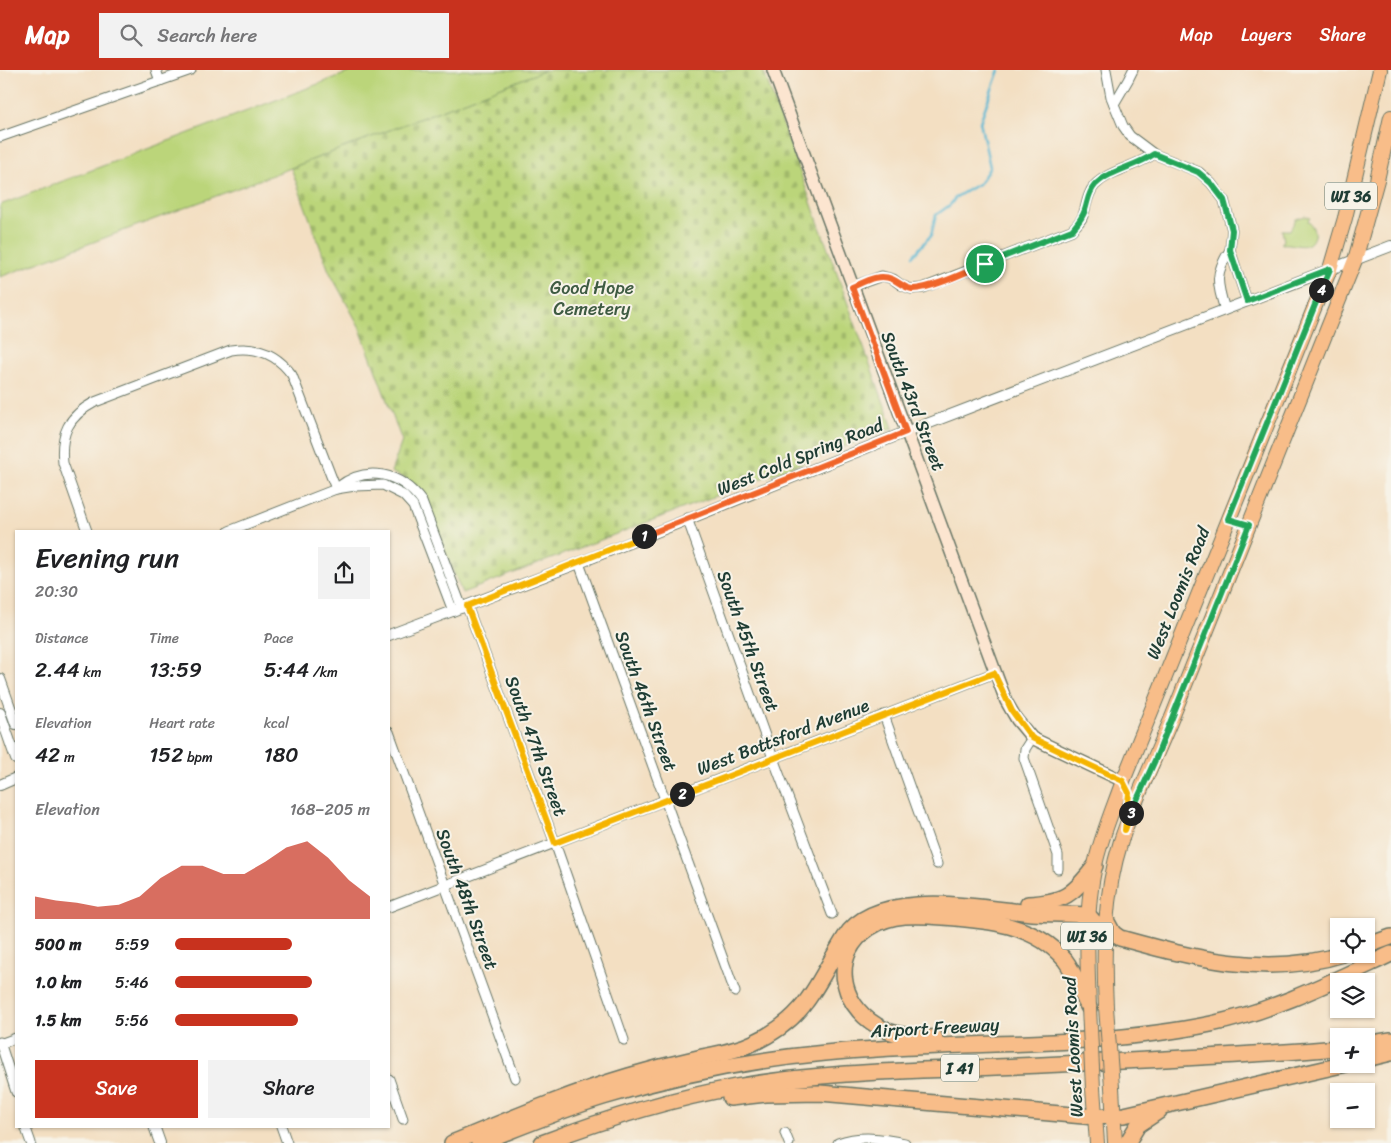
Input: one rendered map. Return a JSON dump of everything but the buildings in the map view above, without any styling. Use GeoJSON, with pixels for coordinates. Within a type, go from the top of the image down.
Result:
{"type":"FeatureCollection","features":[{"type":"Feature","properties":{"kind":"highway"},"geometry":{"type":"LineString","coordinates":[[991,908],[1055,901],[1070,894],[1094,866]]}},
{"type":"Feature","properties":{"kind":"highway"},"geometry":{"type":"LineString","coordinates":[[452,1143],[580,1092],[667,1065],[740,1048],[776,1031],[788,1022],[811,997],[846,936],[864,918],[893,907],[912,905],[991,908],[1032,913],[1088,915],[1095,923],[1104,942]]}},
{"type":"Feature","properties":{"kind":"highway"},"geometry":{"type":"LineString","coordinates":[[1053,1041],[1027,1036],[921,1038],[887,1031],[862,1016],[852,1002],[844,978],[847,955],[860,936],[869,928],[890,918],[919,915],[998,922],[1030,934],[1056,952],[1071,968],[1089,1008]]}},
{"type":"Feature","properties":{"kind":"highway"},"geometry":{"type":"LineString","coordinates":[[1106,920],[1113,933],[1120,938],[1220,962],[1280,964],[1330,956]]}},
{"type":"Feature","properties":{"kind":"highway"},"geometry":{"type":"LineString","coordinates":[[1375,943],[1391,937]]}},
{"type":"Feature","properties":{"kind":"highway","name":"Airport Freeway"},"geometry":{"type":"LineString","coordinates":[[479,1143],[603,1097],[699,1072],[825,1053],[1141,1036],[1212,1024],[1264,1010],[1391,954]]}},
{"type":"Feature","properties":{"kind":"highway"},"geometry":{"type":"LineString","coordinates":[[1375,1043],[1391,1040]]}},
{"type":"Feature","properties":{"kind":"highway","name":"I 41"},"geometry":{"type":"LineString","coordinates":[[542,1143],[587,1126],[663,1103],[735,1087],[813,1076],[1330,1049]]}},
{"type":"Feature","properties":{"kind":"highway"},"geometry":{"type":"LineString","coordinates":[[1375,1057],[1391,1053]]}},
{"type":"Feature","properties":{"kind":"highway"},"geometry":{"type":"LineString","coordinates":[[587,1126],[611,1127],[669,1110],[715,1100],[795,1093],[820,1093],[1095,1117],[1113,1116],[1170,1105],[1330,1068]]}},
{"type":"Feature","properties":{"kind":"highway"},"geometry":{"type":"LineString","coordinates":[[1127,1143],[1138,1125],[1170,1105]]}},
{"type":"Feature","properties":{"kind":"main road","name":"South 43rd Street"},"geometry":{"type":"LineString","coordinates":[[773,70],[994,673],[1012,711],[1032,738],[1123,781]]}},
{"type":"Feature","properties":{"kind":"main road","name":"West Loomis Road"},"geometry":{"type":"LineString","coordinates":[[1097,1143],[1087,954],[1088,915],[1094,866],[1123,781],[1330,269],[1345,218],[1380,70]]}},
{"type":"Feature","properties":{"kind":"main road","name":"West Loomis Road"},"geometry":{"type":"LineString","coordinates":[[1115,1143],[1106,1006],[1104,942],[1114,864],[1141,788],[1163,740],[1355,260],[1377,180],[1391,117]]}},
{"type":"Feature","properties":{"kind":"main road"},"geometry":{"type":"LineString","coordinates":[[1228,519],[1249,525]]}},
{"type":"Feature","properties":{"kind":"main road"},"geometry":{"type":"LineString","coordinates":[[1141,788],[1138,782],[1138,765],[1144,729]]}},
{"type":"Feature","properties":{"kind":"main road"},"geometry":{"type":"LineString","coordinates":[[1123,781],[1129,793],[1125,830]]}},
{"type":"Feature","properties":{"kind":"street"},"geometry":{"type":"LineString","coordinates":[[156,70],[160,81]]}},
{"type":"Feature","properties":{"kind":"street"},"geometry":{"type":"LineString","coordinates":[[0,137],[191,70]]}},
{"type":"Feature","properties":{"kind":"street"},"geometry":{"type":"LineString","coordinates":[[1106,70],[1109,90],[1114,104],[1123,126],[1130,136],[1165,160],[1191,168],[1211,183],[1224,200],[1232,230],[1230,250],[1218,276],[1218,285],[1225,310]]}},
{"type":"Feature","properties":{"kind":"street"},"geometry":{"type":"LineString","coordinates":[[1114,104],[1133,70]]}},
{"type":"Feature","properties":{"kind":"street"},"geometry":{"type":"LineString","coordinates":[[852,287],[882,276],[893,279],[911,289],[923,288],[1072,230],[1081,220],[1087,197],[1093,187],[1105,177],[1142,162],[1154,154]]}},
{"type":"Feature","properties":{"kind":"street","name":"West Cold Spring Road"},"geometry":{"type":"LineString","coordinates":[[390,635],[906,432],[1391,246]]}},
{"type":"Feature","properties":{"kind":"street"},"geometry":{"type":"LineString","coordinates":[[1230,250],[1247,301]]}},
{"type":"Feature","properties":{"kind":"street"},"geometry":{"type":"LineString","coordinates":[[87,530],[63,463],[62,452],[67,427],[73,417],[94,402],[231,350],[254,349],[265,352],[286,366],[292,375],[336,489]]}},
{"type":"Feature","properties":{"kind":"street"},"geometry":{"type":"LineString","coordinates":[[336,489],[347,480],[371,474],[384,475],[405,484],[414,492],[422,502],[460,608]]}},
{"type":"Feature","properties":{"kind":"street"},"geometry":{"type":"LineString","coordinates":[[232,530],[336,489],[371,484],[383,485],[403,495],[413,506],[460,608]]}},
{"type":"Feature","properties":{"kind":"street"},"geometry":{"type":"LineString","coordinates":[[413,506],[422,502]]}},
{"type":"Feature","properties":{"kind":"street","name":"South 45th Street"},"geometry":{"type":"LineString","coordinates":[[687,518],[773,758],[832,914]]}},
{"type":"Feature","properties":{"kind":"street","name":"South 46th Street"},"geometry":{"type":"LineString","coordinates":[[579,562],[735,992]]}},
{"type":"Feature","properties":{"kind":"street","name":"South 47th Street"},"geometry":{"type":"LineString","coordinates":[[460,608],[555,843],[624,1040]]}},
{"type":"Feature","properties":{"kind":"street","name":"West Bottsford Avenue"},"geometry":{"type":"LineString","coordinates":[[390,907],[994,673]]}},
{"type":"Feature","properties":{"kind":"street"},"geometry":{"type":"LineString","coordinates":[[0,679],[15,721]]}},
{"type":"Feature","properties":{"kind":"street"},"geometry":{"type":"LineString","coordinates":[[0,714],[15,756]]}},
{"type":"Feature","properties":{"kind":"street"},"geometry":{"type":"LineString","coordinates":[[884,715],[937,864]]}},
{"type":"Feature","properties":{"kind":"street","name":"South 48th Street"},"geometry":{"type":"LineString","coordinates":[[390,735],[515,1078]]}},
{"type":"Feature","properties":{"kind":"street"},"geometry":{"type":"LineString","coordinates":[[1032,738],[1025,749],[1024,758],[1058,855],[1058,869]]}},
{"type":"Feature","properties":{"kind":"street"},"geometry":{"type":"LineString","coordinates":[[0,785],[15,778]]}},
{"type":"Feature","properties":{"kind":"street"},"geometry":{"type":"LineString","coordinates":[[15,1038],[0,1043],[15,1089]]}},
{"type":"Feature","properties":{"kind":"street"},"geometry":{"type":"LineString","coordinates":[[390,1082],[403,1119]]}},
{"type":"Feature","properties":{"kind":"street"},"geometry":{"type":"LineString","coordinates":[[26,1128],[31,1143]]}},
{"type":"Feature","properties":{"kind":"street"},"geometry":{"type":"LineString","coordinates":[[155,1128],[160,1143]]}},
{"type":"Feature","properties":{"kind":"street"},"geometry":{"type":"LineString","coordinates":[[282,1128],[287,1143]]}},
{"type":"Feature","properties":{"kind":"street"},"geometry":{"type":"LineString","coordinates":[[785,1133],[789,1143]]}},
{"type":"Feature","properties":{"kind":"street"},"geometry":{"type":"LineString","coordinates":[[838,1143],[858,1137],[905,1143]]}},
{"type":"Feature","properties":{"kind":"green space"},"geometry":{"type":"Polygon","coordinates":[[[355,70],[546,70],[0,277],[0,205],[355,70]]]}},
{"type":"Feature","properties":{"kind":"green space","name":"Good Hope Cemetery"},"geometry":{"type":"Polygon","coordinates":[[[546,70],[763,70],[893,428],[462,593],[427,505],[410,481],[391,472],[402,441],[359,326],[329,271],[291,168],[546,70]]]}},
{"type":"Feature","properties":{"kind":"green space"},"geometry":{"type":"Polygon","coordinates":[[[1305,216],[1310,218],[1308,221],[1314,230],[1312,241],[1300,246],[1282,244],[1284,241],[1282,230],[1290,230],[1296,219],[1305,216]]]}},
{"type":"Feature","properties":{"kind":"waterway"},"geometry":{"type":"LineString","coordinates":[[913,256],[931,235],[936,215],[950,205],[956,197],[980,183],[990,167],[980,122],[999,70]]}},
{"type":"Feature","properties":{"kind":"route"},"geometry":{"type":"LineString","coordinates":[[1154,154],[1198,172],[1211,183],[1224,200],[1232,230],[1230,250],[1247,301],[1330,269],[1228,519],[1249,525],[1174,715],[1141,788],[1125,830],[1129,793],[1123,781],[1032,738],[1006,701],[994,673],[555,843],[467,606],[906,432],[852,287],[882,276],[893,279],[911,289],[923,288],[985,264],[1072,230],[1081,220],[1087,197],[1093,187],[1105,177],[1142,162],[1154,154]]}}]}
